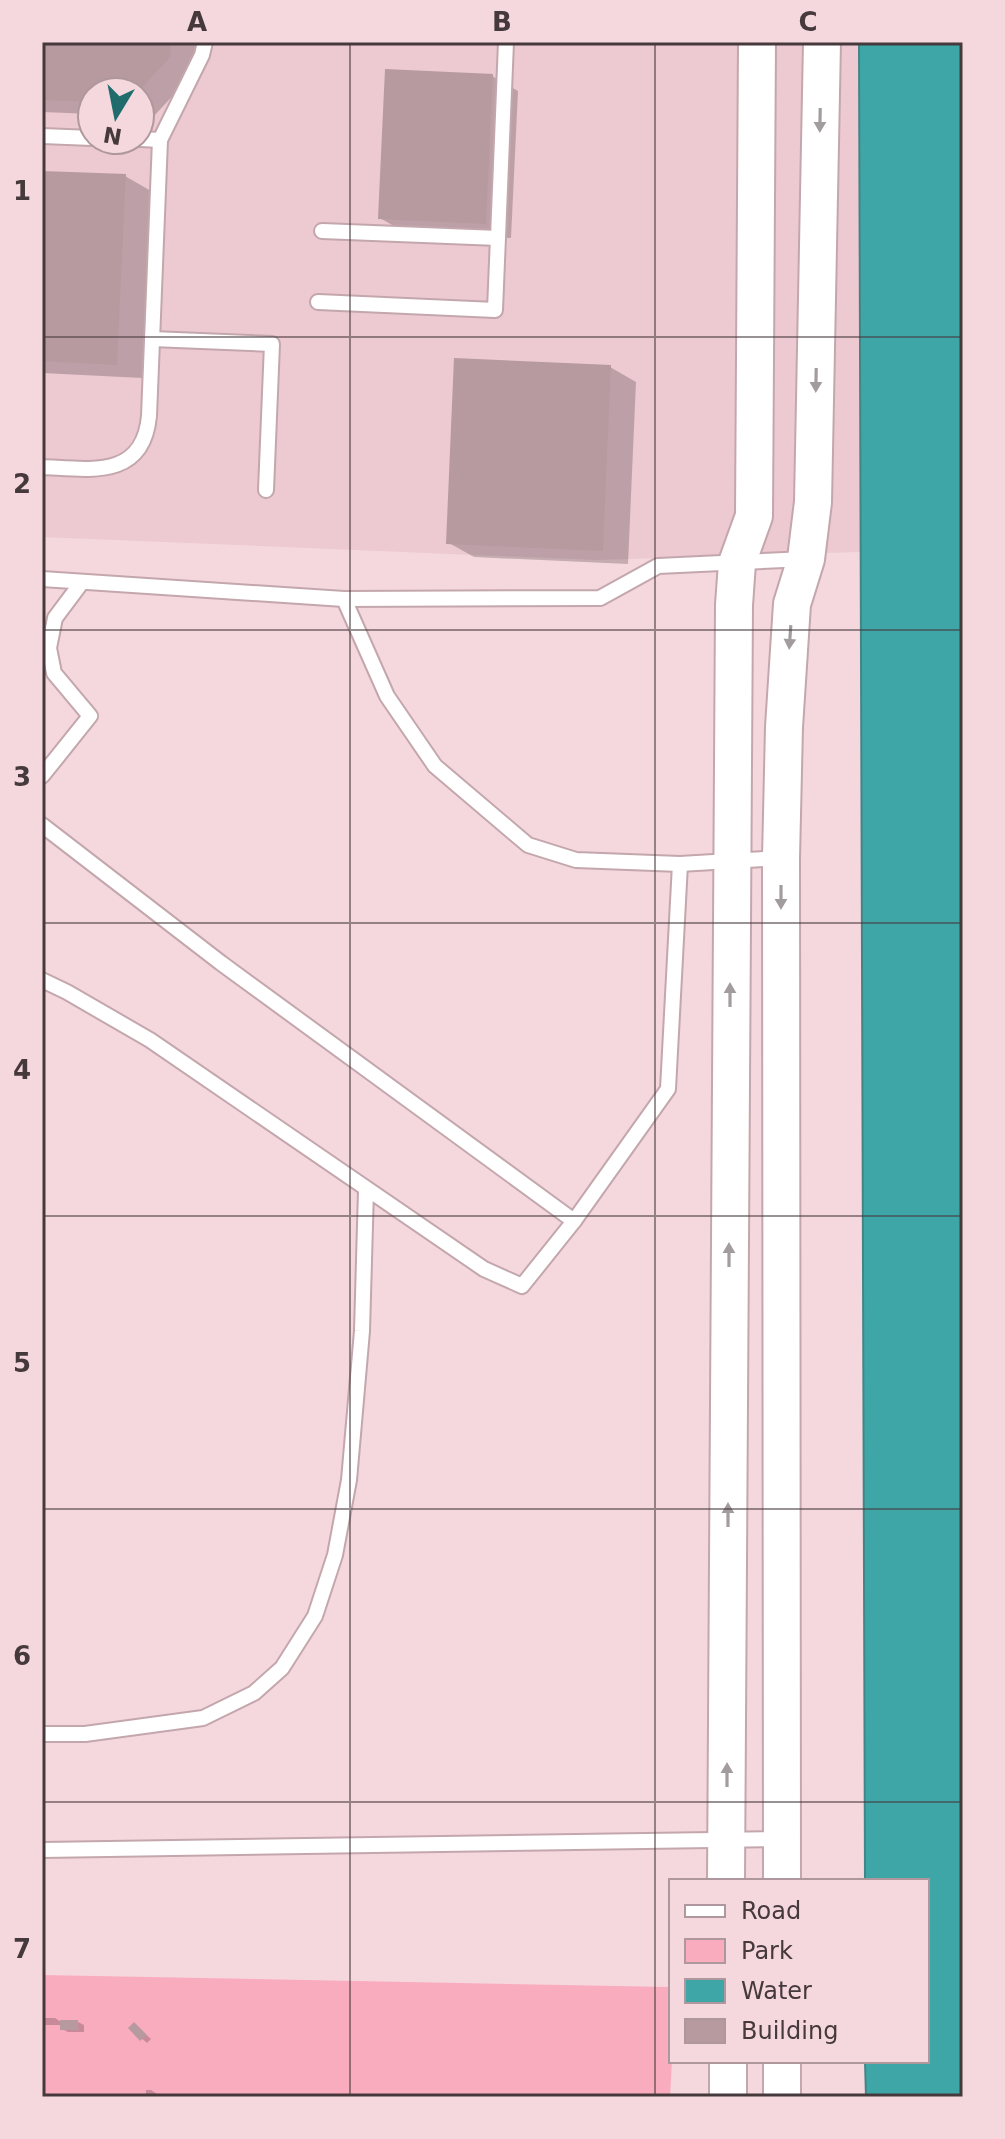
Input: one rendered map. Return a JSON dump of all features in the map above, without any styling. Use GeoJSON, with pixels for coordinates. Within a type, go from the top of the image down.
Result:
{"type":"FeatureCollection","features":[{"type":"Feature","properties":{"kind":"street"},"geometry":{"type":"LineString","coordinates":[[726,1879],[734,605],[737,563],[754,516],[757,42]]}},
{"type":"Feature","properties":{"kind":"street"},"geometry":{"type":"LineString","coordinates":[[782,1879],[781,858],[784,727],[792,604],[806,559],[813,502],[822,42]]}},
{"type":"Feature","properties":{"kind":"street"},"geometry":{"type":"LineString","coordinates":[[728,2063],[728,2097]]}},
{"type":"Feature","properties":{"kind":"street"},"geometry":{"type":"LineString","coordinates":[[782,2063],[782,2097]]}},
{"type":"Feature","properties":{"kind":"lane"},"geometry":{"type":"LineString","coordinates":[[42,467],[109,468],[119,465],[136,453],[146,435],[160,140],[202,55],[205,42]]}},
{"type":"Feature","properties":{"kind":"lane"},"geometry":{"type":"LineString","coordinates":[[318,302],[495,310],[506,42]]}},
{"type":"Feature","properties":{"kind":"lane"},"geometry":{"type":"LineString","coordinates":[[42,136],[76,137]]}},
{"type":"Feature","properties":{"kind":"lane"},"geometry":{"type":"LineString","coordinates":[[156,140],[160,140]]}},
{"type":"Feature","properties":{"kind":"lane"},"geometry":{"type":"LineString","coordinates":[[322,231],[498,238]]}},
{"type":"Feature","properties":{"kind":"lane"},"geometry":{"type":"LineString","coordinates":[[152,339],[272,344],[266,490]]}},
{"type":"Feature","properties":{"kind":"lane"},"geometry":{"type":"LineString","coordinates":[[42,579],[344,599],[600,598],[658,566],[806,559]]}},
{"type":"Feature","properties":{"kind":"lane"},"geometry":{"type":"LineString","coordinates":[[42,776],[90,716],[54,673],[45,642],[55,618],[82,582]]}},
{"type":"Feature","properties":{"kind":"lane"},"geometry":{"type":"LineString","coordinates":[[344,599],[387,696],[435,766],[528,845],[576,860],[680,864],[781,858]]}},
{"type":"Feature","properties":{"kind":"lane"},"geometry":{"type":"LineString","coordinates":[[42,825],[221,963],[574,1221]]}},
{"type":"Feature","properties":{"kind":"lane"},"geometry":{"type":"LineString","coordinates":[[42,980],[150,1040],[484,1269],[522,1286],[574,1221],[668,1089],[680,864]]}},
{"type":"Feature","properties":{"kind":"lane"},"geometry":{"type":"LineString","coordinates":[[42,1734],[85,1734],[203,1718],[254,1693],[282,1668],[315,1616],[335,1555],[349,1480],[362,1331],[366,1190]]}},
{"type":"Feature","properties":{"kind":"lane"},"geometry":{"type":"LineString","coordinates":[[42,1850],[782,1839]]}},
{"type":"Feature","properties":{"kind":"shaded area"},"geometry":{"type":"Polygon","coordinates":[[[42,42],[859,42],[860,552],[597,560],[42,537],[42,42]]]}},
{"type":"Feature","properties":{"kind":"green space"},"geometry":{"type":"Polygon","coordinates":[[[42,1975],[669,1987],[670,2097],[42,2097],[42,1975]]]}},
{"type":"Feature","properties":{"kind":"water"},"geometry":{"type":"Polygon","coordinates":[[[859,42],[963,42],[963,2097],[866,2097],[865,2063],[929,2063],[929,1879],[865,1879],[859,42]]]}},
{"type":"Feature","properties":{"kind":"building"},"geometry":{"type":"Polygon","coordinates":[[[42,42],[171,42],[170,57],[153,76],[76,76],[76,101],[42,100],[42,42]]]}},
{"type":"Feature","properties":{"kind":"building"},"geometry":{"type":"Polygon","coordinates":[[[385,69],[493,74],[486,224],[378,219],[385,69]]]}},
{"type":"Feature","properties":{"kind":"building"},"geometry":{"type":"Polygon","coordinates":[[[42,171],[126,174],[117,365],[42,361],[42,171]]]}},
{"type":"Feature","properties":{"kind":"building"},"geometry":{"type":"Polygon","coordinates":[[[454,358],[611,365],[603,551],[446,544],[454,358]]]}},
{"type":"Feature","properties":{"kind":"building"},"geometry":{"type":"Polygon","coordinates":[[[60,2020],[78,2020],[78,2030],[60,2030],[60,2020]]]}},
{"type":"Feature","properties":{"kind":"building"},"geometry":{"type":"Polygon","coordinates":[[[134,2022],[147,2035],[140,2041],[128,2028],[134,2022]]]}}]}
